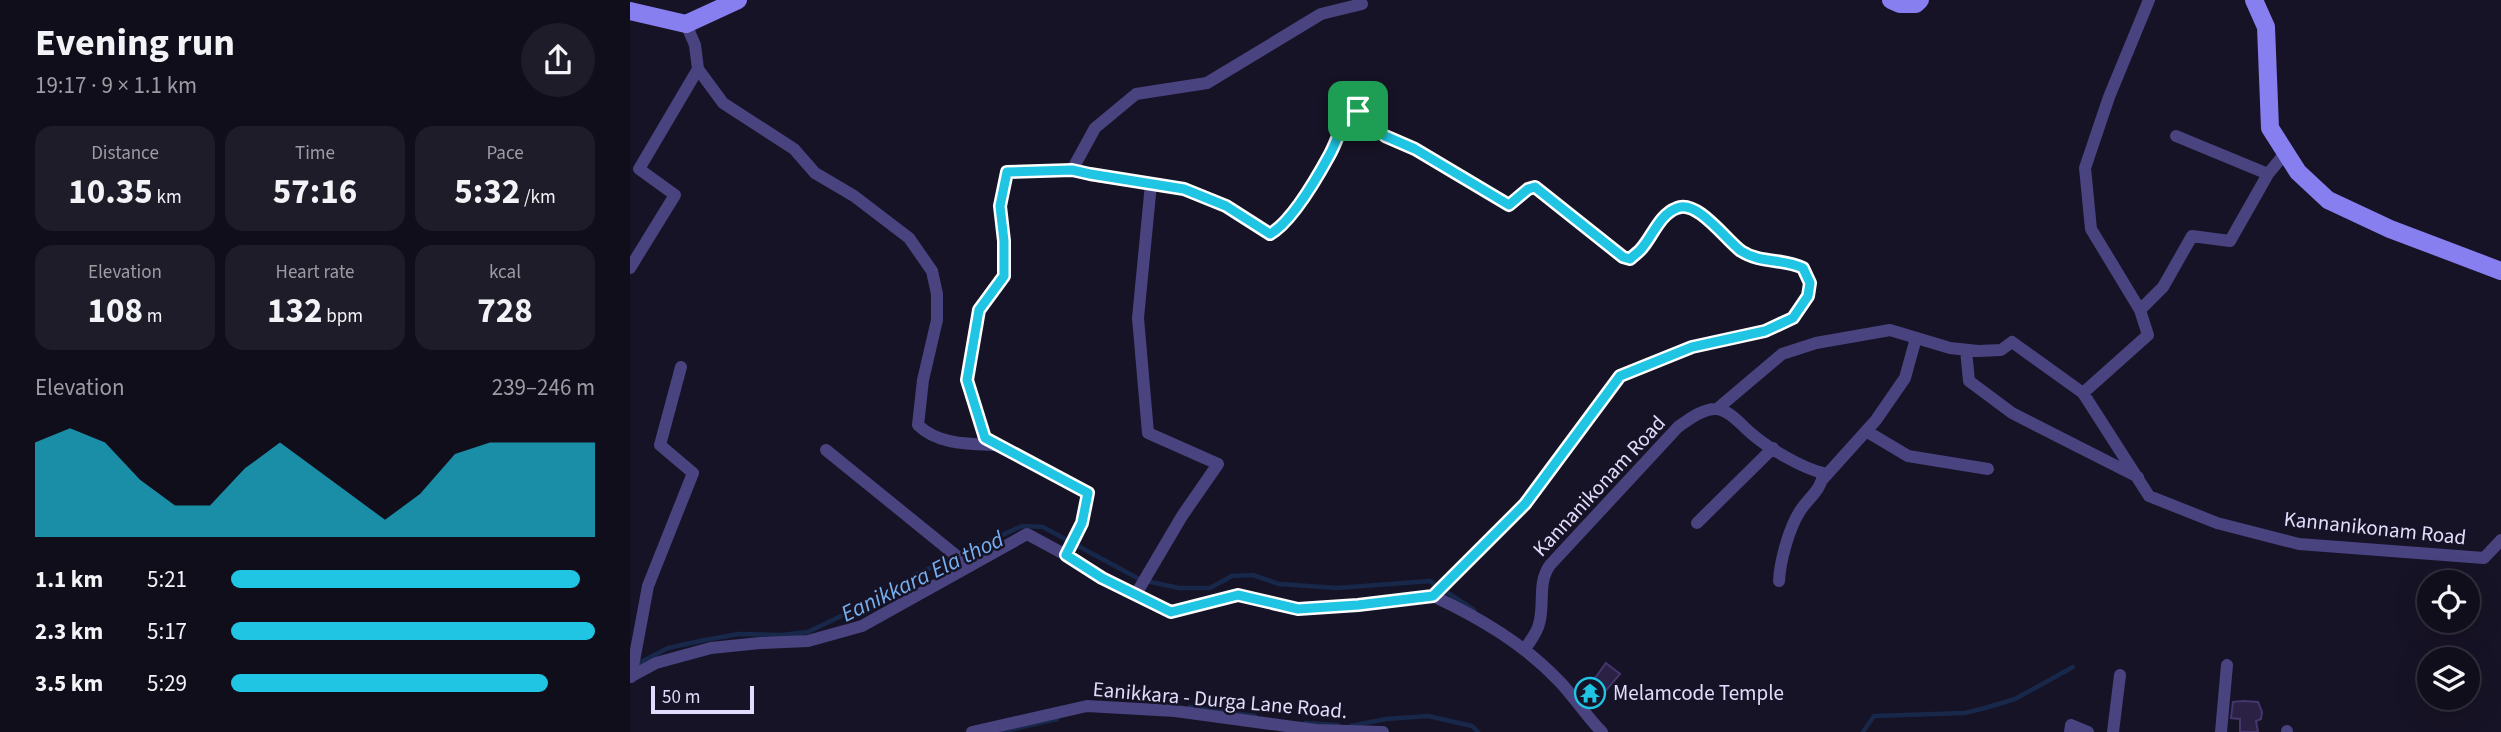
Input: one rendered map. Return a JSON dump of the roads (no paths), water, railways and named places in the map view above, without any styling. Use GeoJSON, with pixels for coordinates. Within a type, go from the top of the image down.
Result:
{"type":"FeatureCollection","features":[{"type":"Feature","properties":{"kind":"street"},"geometry":{"type":"LineString","coordinates":[[630,10],[686,24],[738,0]]}},
{"type":"Feature","properties":{"kind":"street"},"geometry":{"type":"LineString","coordinates":[[1891,0],[1900,4],[1916,4],[1920,0]]}},
{"type":"Feature","properties":{"kind":"street"},"geometry":{"type":"LineString","coordinates":[[2083,393],[2148,335],[2140,310],[2091,229],[2085,168],[2109,97],[2149,0]]}},
{"type":"Feature","properties":{"kind":"street"},"geometry":{"type":"LineString","coordinates":[[2254,0],[2266,27],[2270,128],[2298,172],[2328,200],[2390,229],[2501,271]]}},
{"type":"Feature","properties":{"kind":"street"},"geometry":{"type":"LineString","coordinates":[[1072,170],[1095,128],[1136,94],[1206,83],[1321,14],[1362,4]]}},
{"type":"Feature","properties":{"kind":"street"},"geometry":{"type":"LineString","coordinates":[[686,24],[695,46],[698,69],[723,103],[794,149],[815,173],[854,196],[909,238],[932,271],[937,294],[937,320],[923,380],[918,425],[929,435],[946,440],[997,445]]}},
{"type":"Feature","properties":{"kind":"street"},"geometry":{"type":"LineString","coordinates":[[632,259],[675,195],[639,169],[698,69]]}},
{"type":"Feature","properties":{"kind":"street"},"geometry":{"type":"LineString","coordinates":[[631,677],[656,663],[711,648],[808,641],[862,626],[1027,534],[1070,546],[1102,578],[1171,612],[1238,595],[1298,609],[1358,605],[1438,591],[1525,504],[1620,376],[1692,347],[1765,331],[1793,318],[1808,296],[1810,283],[1803,268],[1792,262],[1765,261],[1742,251],[1692,207],[1678,206],[1666,215],[1642,249],[1630,259],[1623,257],[1535,187],[1528,189],[1509,205],[1415,149],[1385,136],[1352,108],[1330,154],[1293,213],[1283,227],[1270,234],[1226,206],[1184,189],[1072,170],[1007,172],[1000,206],[1004,276],[979,310],[967,380],[985,438],[1088,493],[1082,523],[1070,546]]}},
{"type":"Feature","properties":{"kind":"street"},"geometry":{"type":"LineString","coordinates":[[2176,136],[2268,174]]}},
{"type":"Feature","properties":{"kind":"street"},"geometry":{"type":"LineString","coordinates":[[2140,310],[2163,287],[2192,236],[2230,241],[2268,174],[2286,152]]}},
{"type":"Feature","properties":{"kind":"street"},"geometry":{"type":"LineString","coordinates":[[1136,594],[1182,516],[1218,464],[1148,433],[1138,318],[1151,184]]}},
{"type":"Feature","properties":{"kind":"street","name":"Kannanikonam Road"},"geometry":{"type":"LineString","coordinates":[[1527,646],[1539,627],[1542,576],[1549,565],[1678,427],[1692,418],[1717,409],[1783,354],[1840,337],[1890,330],[1950,348],[1966,350],[2001,350],[2012,342],[2083,393],[2149,496],[2217,523],[2299,544],[2484,558],[2501,540]]}},
{"type":"Feature","properties":{"kind":"street"},"geometry":{"type":"LineString","coordinates":[[1779,581],[1789,534],[1800,511],[1822,480],[1866,431],[1905,378],[1916,338]]}},
{"type":"Feature","properties":{"kind":"street"},"geometry":{"type":"LineString","coordinates":[[1966,350],[1969,381],[1990,397],[2012,413],[2138,477]]}},
{"type":"Feature","properties":{"kind":"street"},"geometry":{"type":"LineString","coordinates":[[631,677],[648,586],[693,473],[660,444],[681,367]]}},
{"type":"Feature","properties":{"kind":"street"},"geometry":{"type":"LineString","coordinates":[[1717,409],[1737,420],[1752,435],[1773,448],[1813,471],[1822,473],[1822,480]]}},
{"type":"Feature","properties":{"kind":"street"},"geometry":{"type":"LineString","coordinates":[[1866,431],[1909,456],[1989,469]]}},
{"type":"Feature","properties":{"kind":"street"},"geometry":{"type":"LineString","coordinates":[[1698,523],[1773,448]]}},
{"type":"Feature","properties":{"kind":"street"},"geometry":{"type":"LineString","coordinates":[[827,450],[969,566]]}},
{"type":"Feature","properties":{"kind":"street"},"geometry":{"type":"LineString","coordinates":[[1438,591],[1527,646],[1602,732]]}},
{"type":"Feature","properties":{"kind":"street"},"geometry":{"type":"LineString","coordinates":[[2221,732],[2227,665]]}},
{"type":"Feature","properties":{"kind":"street"},"geometry":{"type":"LineString","coordinates":[[2113,732],[2120,675]]}},
{"type":"Feature","properties":{"kind":"street","name":"Eanikkara - Durga Lane Road."},"geometry":{"type":"LineString","coordinates":[[972,732],[1087,706],[1175,711],[1316,730],[1383,732]]}},
{"type":"Feature","properties":{"kind":"street"},"geometry":{"type":"LineString","coordinates":[[2070,732],[2071,726],[2088,732]]}},
{"type":"Feature","properties":{"kind":"waterway","name":"Eanikkara Ela thod"},"geometry":{"type":"LineString","coordinates":[[635,665],[668,648],[705,640],[739,634],[781,635],[808,632],[899,588],[915,575],[1022,526],[1043,527],[1141,580],[1179,588],[1210,588],[1232,576],[1253,575],[1279,584],[1337,588],[1430,581],[1474,610]]}},
{"type":"Feature","properties":{"kind":"waterway","name":"Eanikkara Ela thod"},"geometry":{"type":"LineString","coordinates":[[1863,732],[1874,716],[1965,713],[2015,699],[2073,667]]}},
{"type":"Feature","properties":{"kind":"waterway"},"geometry":{"type":"LineString","coordinates":[[1190,707],[1255,716]]}},
{"type":"Feature","properties":{"kind":"waterway"},"geometry":{"type":"LineString","coordinates":[[1350,726],[1386,719],[1428,716],[1472,726],[1478,732]]}},
{"type":"Feature","properties":{"kind":"waterway"},"geometry":{"type":"LineString","coordinates":[[1001,732],[1057,719]]}},
{"type":"Feature","properties":{"kind":"waterway"},"geometry":{"type":"LineString","coordinates":[[1305,723],[1338,725]]}},
{"type":"Feature","properties":{"kind":"place","name":"Melamcode Temple"},"geometry":{"type":"Point","coordinates":[1590,693]}}]}
